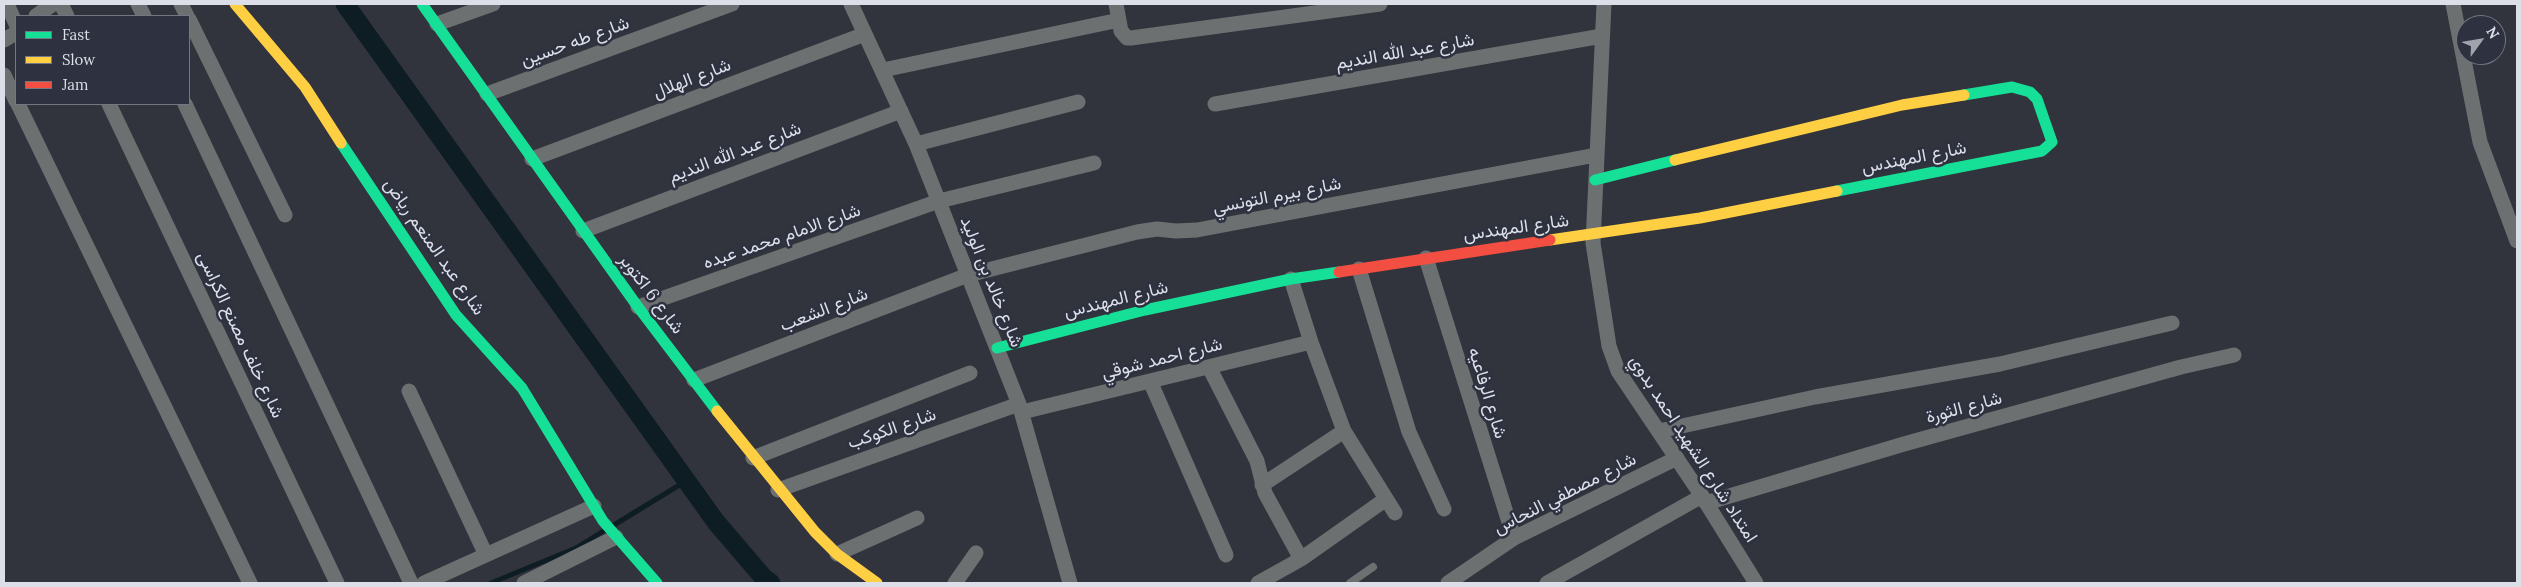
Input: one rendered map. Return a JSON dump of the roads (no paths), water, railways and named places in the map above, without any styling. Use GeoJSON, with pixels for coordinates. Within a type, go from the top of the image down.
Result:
{"type":"FeatureCollection","features":[{"type":"Feature","properties":{"kind":"street"},"geometry":{"type":"LineString","coordinates":[[37,15],[53,4]]}},
{"type":"Feature","properties":{"kind":"street","name":"شارع عبد المنعم رياض"},"geometry":{"type":"LineString","coordinates":[[235,4],[305,87],[456,315],[522,388],[595,508],[613,534],[656,583]]}},
{"type":"Feature","properties":{"kind":"street","name":"شارع 6 اكتوبر"},"geometry":{"type":"LineString","coordinates":[[422,4],[638,307],[778,490],[814,532],[837,554],[877,583]]}},
{"type":"Feature","properties":{"kind":"street"},"geometry":{"type":"LineString","coordinates":[[436,24],[494,4]]}},
{"type":"Feature","properties":{"kind":"street","name":"شارع طه حسين"},"geometry":{"type":"LineString","coordinates":[[487,94],[732,4]]}},
{"type":"Feature","properties":{"kind":"street","name":"شارع خالد بن الوليد"},"geometry":{"type":"LineString","coordinates":[[850,4],[883,70],[916,144],[1021,408],[1070,583]]}},
{"type":"Feature","properties":{"kind":"street"},"geometry":{"type":"LineString","coordinates":[[1116,4],[1124,35],[1131,38],[1380,4]]}},
{"type":"Feature","properties":{"kind":"street","name":"امتداد شارع الشهيد احمد بدوي"},"geometry":{"type":"LineString","coordinates":[[1604,4],[1594,180],[1593,252],[1612,355],[1618,371],[1704,499],[1756,583]]}},
{"type":"Feature","properties":{"kind":"street"},"geometry":{"type":"LineString","coordinates":[[2452,4],[2480,142],[2517,241]]}},
{"type":"Feature","properties":{"kind":"street"},"geometry":{"type":"LineString","coordinates":[[883,70],[1119,20]]}},
{"type":"Feature","properties":{"kind":"street"},"geometry":{"type":"LineString","coordinates":[[190,22],[285,214]]}},
{"type":"Feature","properties":{"kind":"street","name":"شارع الهلال"},"geometry":{"type":"LineString","coordinates":[[532,159],[865,34]]}},
{"type":"Feature","properties":{"kind":"street","name":"شارع عبد الله النديم"},"geometry":{"type":"LineString","coordinates":[[1215,104],[1602,36]]}},
{"type":"Feature","properties":{"kind":"street"},"geometry":{"type":"LineString","coordinates":[[4,75],[15,98]]}},
{"type":"Feature","properties":{"kind":"street","name":"شارع المهندس"},"geometry":{"type":"LineString","coordinates":[[997,348],[1145,310],[1291,279],[1700,218],[2042,151],[2052,142],[2037,99],[2030,92],[2012,87],[1902,105],[1594,180]]}},
{"type":"Feature","properties":{"kind":"street"},"geometry":{"type":"LineString","coordinates":[[916,144],[1078,102]]}},
{"type":"Feature","properties":{"kind":"street"},"geometry":{"type":"LineString","coordinates":[[18,105],[250,583]]}},
{"type":"Feature","properties":{"kind":"street","name":"شارع خلف مصنع الكراسى"},"geometry":{"type":"LineString","coordinates":[[109,105],[337,583]]}},
{"type":"Feature","properties":{"kind":"street"},"geometry":{"type":"LineString","coordinates":[[185,105],[410,583]]}},
{"type":"Feature","properties":{"kind":"street","name":"شارع عبد الله النديم"},"geometry":{"type":"LineString","coordinates":[[583,231],[901,111]]}},
{"type":"Feature","properties":{"kind":"street","name":"شارع بيرم التونسي"},"geometry":{"type":"LineString","coordinates":[[968,275],[1137,232],[1157,229],[1176,231],[1197,230],[1596,155]]}},
{"type":"Feature","properties":{"kind":"street","name":"شارع الامام محمد عبده"},"geometry":{"type":"LineString","coordinates":[[638,307],[939,201],[1094,164]]}},
{"type":"Feature","properties":{"kind":"street","name":"شارع الرفاعيه"},"geometry":{"type":"LineString","coordinates":[[1426,258],[1514,538]]}},
{"type":"Feature","properties":{"kind":"street"},"geometry":{"type":"LineString","coordinates":[[1359,269],[1409,432],[1444,509]]}},
{"type":"Feature","properties":{"kind":"street","name":"شارع الشعب"},"geometry":{"type":"LineString","coordinates":[[694,380],[968,275]]}},
{"type":"Feature","properties":{"kind":"street"},"geometry":{"type":"LineString","coordinates":[[1291,279],[1311,342],[1344,431],[1396,514]]}},
{"type":"Feature","properties":{"kind":"street"},"geometry":{"type":"LineString","coordinates":[[1659,431],[1815,397],[2000,364],[2172,323]]}},
{"type":"Feature","properties":{"kind":"street","name":"شارع احمد شوقي"},"geometry":{"type":"LineString","coordinates":[[1021,408],[1150,381],[1311,342]]}},
{"type":"Feature","properties":{"kind":"street","name":"شارع الثورة"},"geometry":{"type":"LineString","coordinates":[[1546,583],[1704,499],[2181,367],[2234,355]]}},
{"type":"Feature","properties":{"kind":"street"},"geometry":{"type":"LineString","coordinates":[[1209,367],[1257,461],[1262,485],[1301,559]]}},
{"type":"Feature","properties":{"kind":"street"},"geometry":{"type":"LineString","coordinates":[[753,458],[970,373]]}},
{"type":"Feature","properties":{"kind":"street"},"geometry":{"type":"LineString","coordinates":[[1150,381],[1226,555]]}},
{"type":"Feature","properties":{"kind":"street"},"geometry":{"type":"LineString","coordinates":[[409,391],[486,555]]}},
{"type":"Feature","properties":{"kind":"street","name":"شارع الكوكب"},"geometry":{"type":"LineString","coordinates":[[778,490],[1021,408]]}},
{"type":"Feature","properties":{"kind":"street"},"geometry":{"type":"LineString","coordinates":[[1262,485],[1344,431]]}},
{"type":"Feature","properties":{"kind":"street","name":"شارع مصطفي النحاس"},"geometry":{"type":"LineString","coordinates":[[1448,583],[1514,538],[1677,458]]}},
{"type":"Feature","properties":{"kind":"street"},"geometry":{"type":"LineString","coordinates":[[1258,583],[1301,559],[1386,499]]}},
{"type":"Feature","properties":{"kind":"street"},"geometry":{"type":"LineString","coordinates":[[424,583],[595,508]]}},
{"type":"Feature","properties":{"kind":"street"},"geometry":{"type":"LineString","coordinates":[[837,554],[917,518]]}},
{"type":"Feature","properties":{"kind":"street"},"geometry":{"type":"LineString","coordinates":[[524,583],[613,534]]}},
{"type":"Feature","properties":{"kind":"street"},"geometry":{"type":"LineString","coordinates":[[955,583],[976,553]]}},
{"type":"Feature","properties":{"kind":"lane"},"geometry":{"type":"LineString","coordinates":[[1350,583],[1373,567]]}},
{"type":"Feature","properties":{"kind":"waterway"},"geometry":{"type":"LineString","coordinates":[[345,4],[716,522],[763,577],[771,583]]}},
{"type":"Feature","properties":{"kind":"waterway"},"geometry":{"type":"LineString","coordinates":[[614,525],[686,481]]}},
{"type":"Feature","properties":{"kind":"waterway"},"geometry":{"type":"LineString","coordinates":[[491,583],[576,548],[605,530]]}}]}
